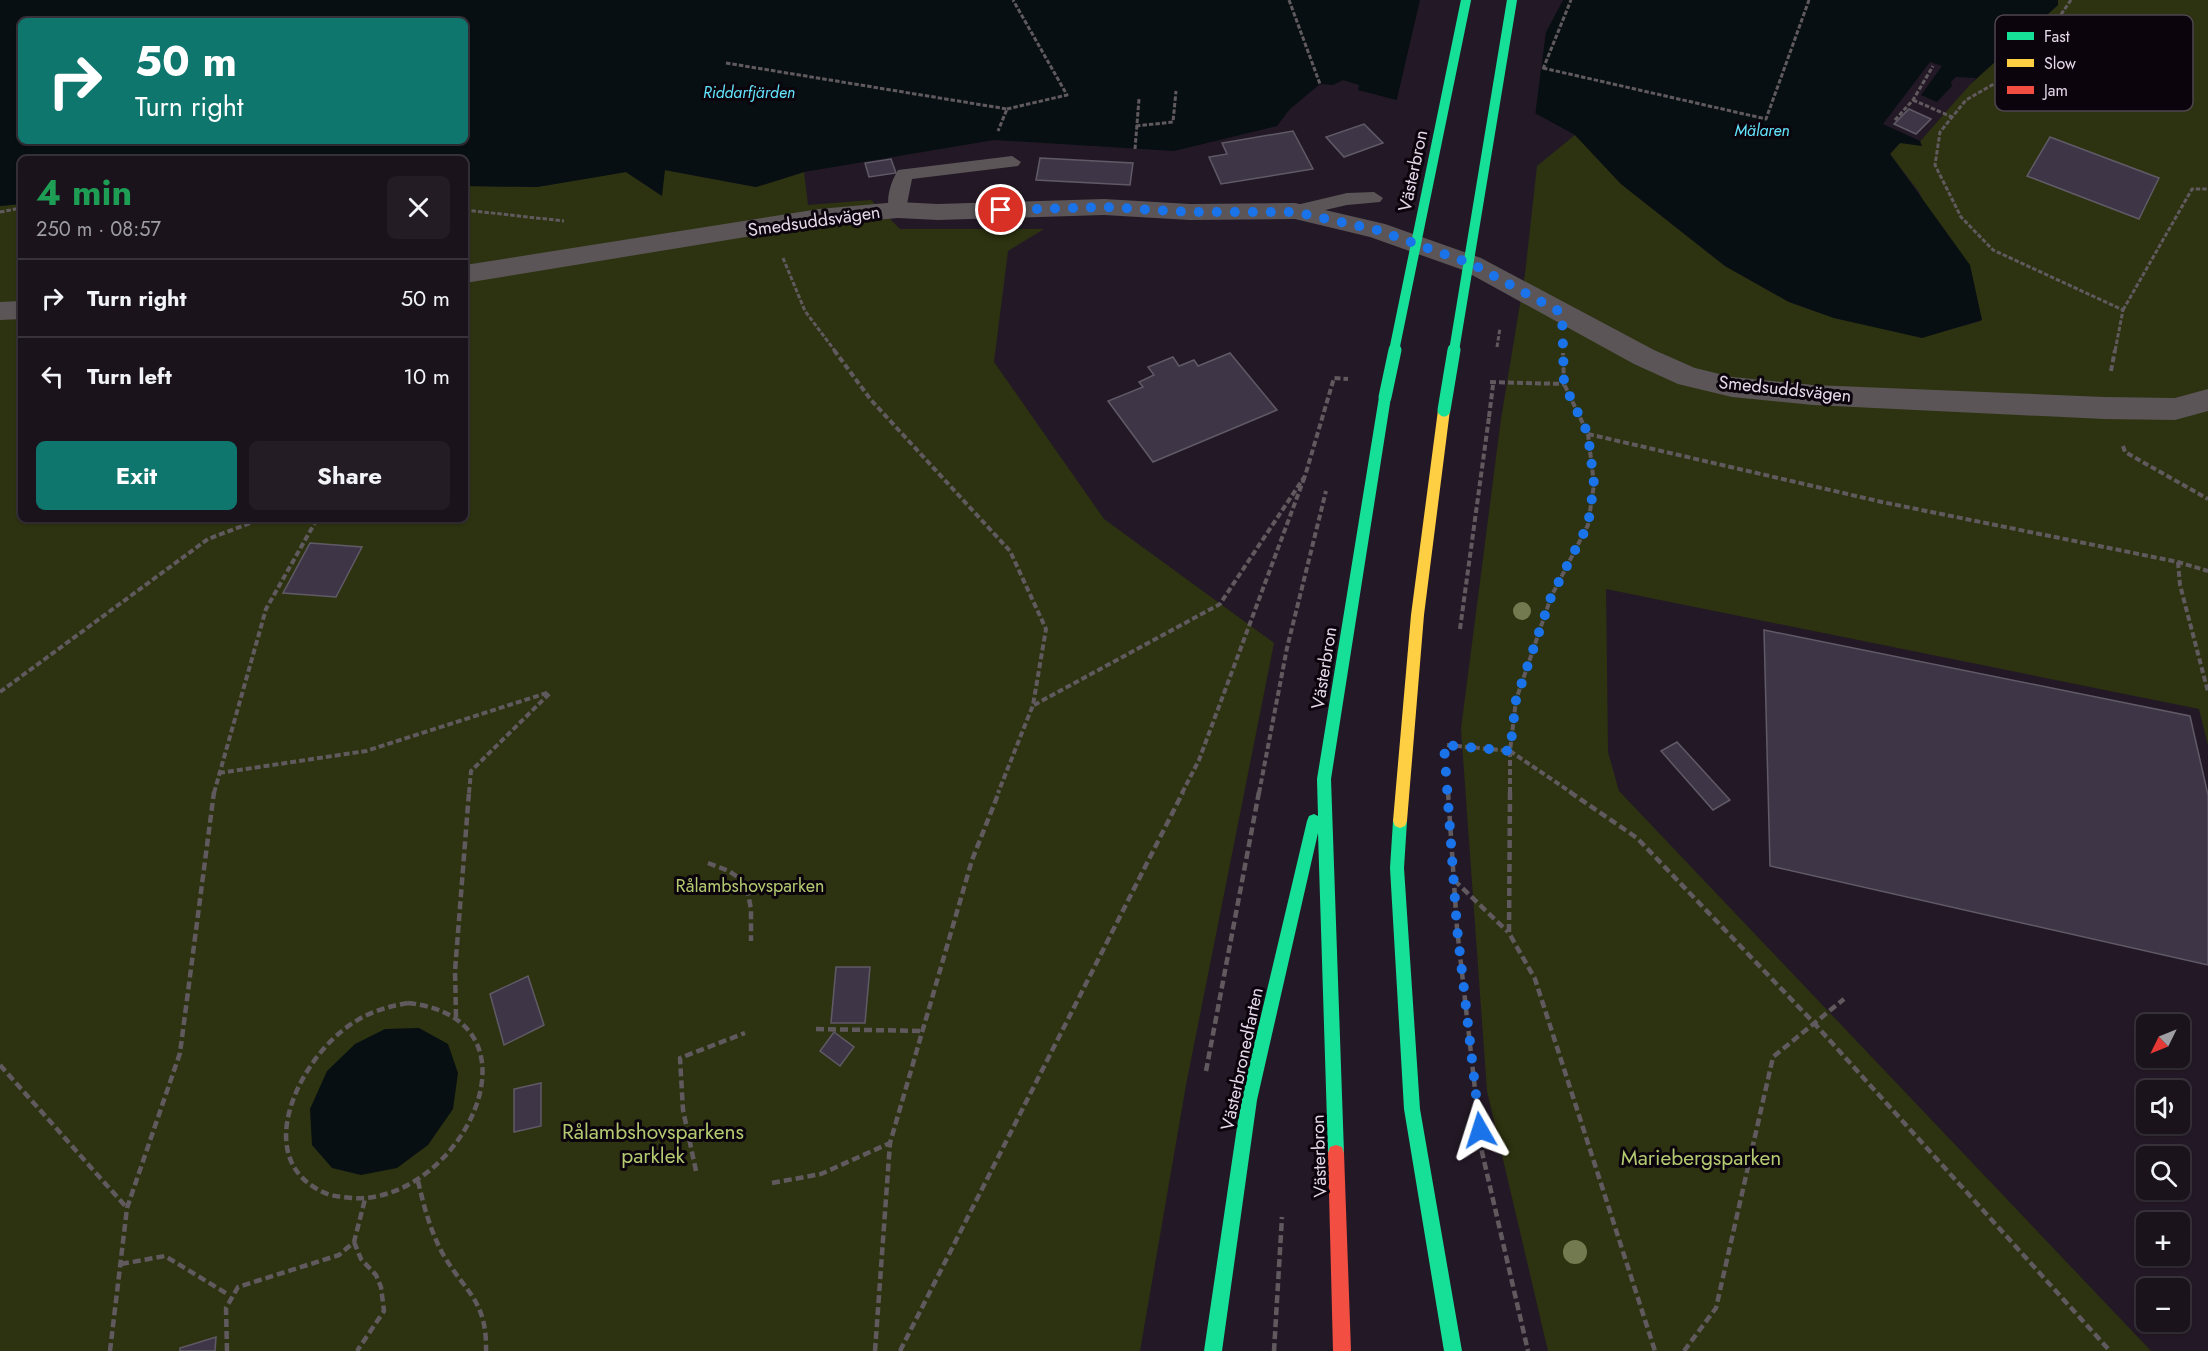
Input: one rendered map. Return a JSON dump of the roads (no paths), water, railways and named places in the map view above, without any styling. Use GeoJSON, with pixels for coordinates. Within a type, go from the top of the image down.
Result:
{"type":"FeatureCollection","features":[{"type":"Feature","properties":{"kind":"main road","name":"Västerbron"},"geometry":{"type":"LineString","coordinates":[[1342,1351],[1324,779],[1385,397],[1466,0]]}},
{"type":"Feature","properties":{"kind":"main road"},"geometry":{"type":"LineString","coordinates":[[1453,1351],[1412,1109],[1397,868],[1406,710],[1419,584],[1444,410],[1512,0]]}},
{"type":"Feature","properties":{"kind":"main road","name":"Västerbronedfarten"},"geometry":{"type":"LineString","coordinates":[[1214,1351],[1249,1100],[1324,779]]}},
{"type":"Feature","properties":{"kind":"street","name":"Smedsuddsvägen"},"geometry":{"type":"LineString","coordinates":[[468,274],[770,227],[819,217],[898,210],[938,212],[1104,207],[1190,212],[1295,212],[1377,230],[1472,264],[1688,377],[1732,387],[1813,394],[2104,408],[2175,409],[2208,400]]}},
{"type":"Feature","properties":{"kind":"street"},"geometry":{"type":"LineString","coordinates":[[0,311],[18,310]]}},
{"type":"Feature","properties":{"kind":"lane"},"geometry":{"type":"LineString","coordinates":[[898,210],[897,200],[904,174],[1012,162]]}},
{"type":"Feature","properties":{"kind":"lane"},"geometry":{"type":"LineString","coordinates":[[1295,212],[1347,199],[1374,198]]}},
{"type":"Feature","properties":{"kind":"water","name":"Riddarfjärden"},"geometry":{"type":"Polygon","coordinates":[[[0,0],[1532,0],[1400,101],[1358,90],[1359,85],[1343,80],[1333,85],[1320,84],[1290,109],[1277,126],[1174,151],[994,140],[804,172],[756,187],[665,170],[662,196],[626,172],[537,187],[468,186],[468,156],[18,156],[18,204],[0,206],[0,0]]]}},
{"type":"Feature","properties":{"kind":"water","name":"Mälaren"},"geometry":{"type":"Polygon","coordinates":[[[1563,0],[2058,0],[2058,5],[2047,15],[1995,15],[1995,62],[1966,88],[1920,141],[1922,146],[1900,143],[1890,154],[1970,265],[1982,320],[1922,338],[1834,318],[1789,302],[1725,266],[1621,184],[1575,135],[1535,113],[1504,112],[1563,0]]]}},
{"type":"Feature","properties":{"kind":"water"},"geometry":{"type":"Polygon","coordinates":[[[419,1028],[448,1044],[458,1073],[453,1109],[428,1145],[397,1168],[361,1175],[332,1168],[312,1145],[310,1109],[327,1071],[355,1044],[385,1029],[419,1028]]]}},
{"type":"Feature","properties":{"kind":"park label","name":"Rålambshovsparken"},"geometry":{"type":"Point","coordinates":[750,886]}},
{"type":"Feature","properties":{"kind":"park label","name":"Rålambshovsparkens parklek"},"geometry":{"type":"Point","coordinates":[653,1144]}},
{"type":"Feature","properties":{"kind":"park label","name":"Mariebergsparken"},"geometry":{"type":"Point","coordinates":[1701,1158]}}]}
